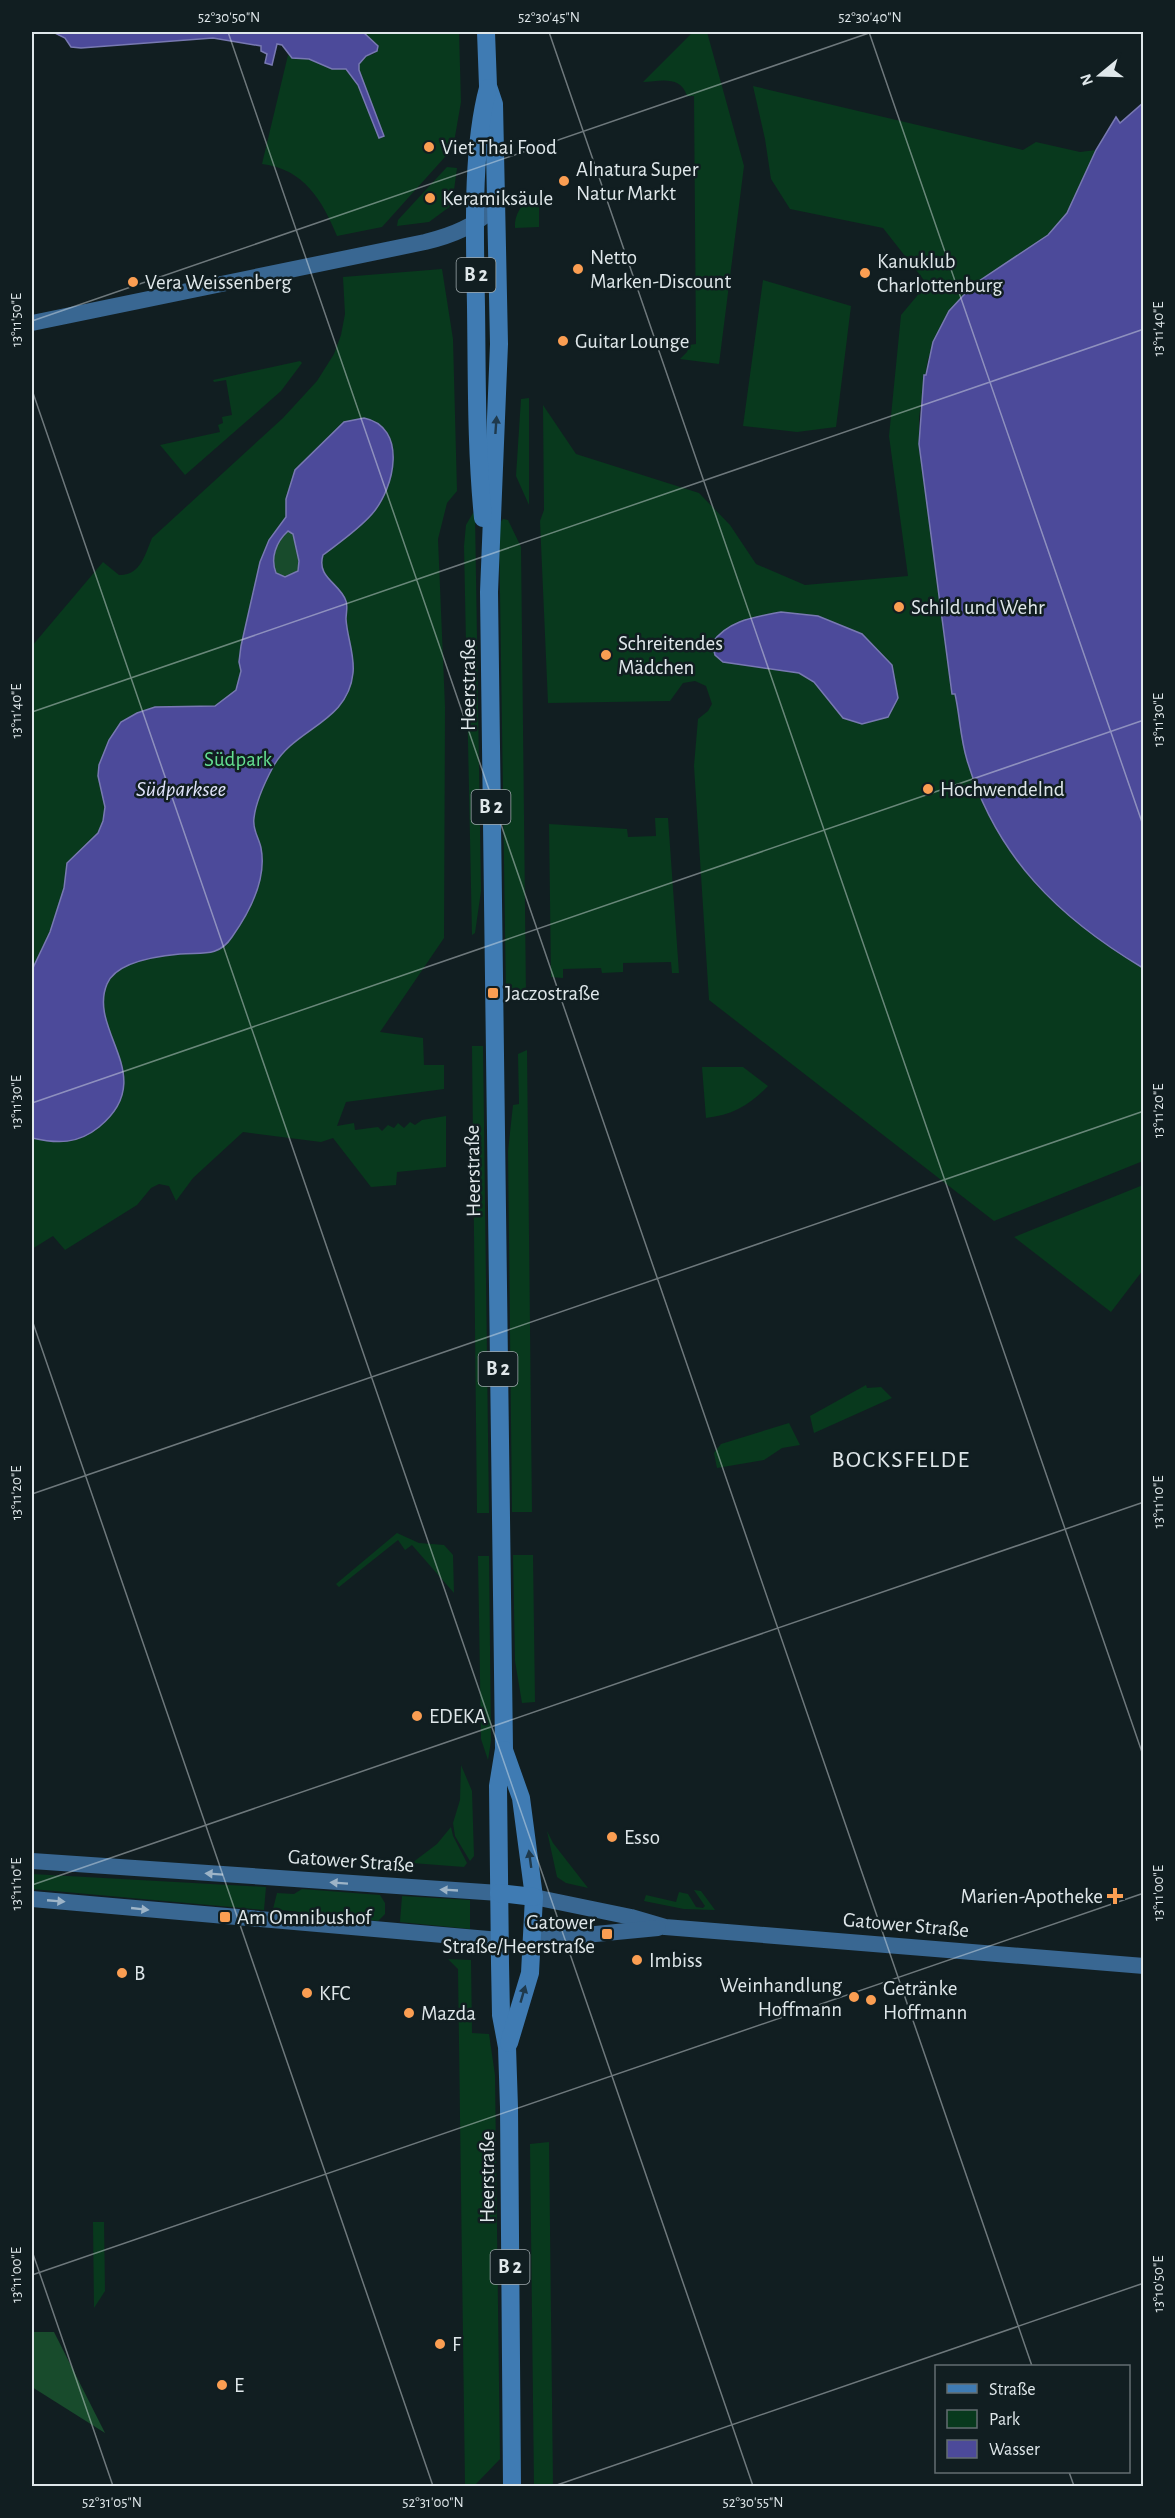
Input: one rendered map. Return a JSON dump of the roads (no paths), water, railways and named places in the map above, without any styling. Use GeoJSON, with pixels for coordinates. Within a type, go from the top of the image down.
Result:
{"type":"FeatureCollection","features":[{"type":"Feature","properties":{"kind":"main road","name":"Heerstraße"},"geometry":{"type":"LineString","coordinates":[[486,32],[488,86],[482,111],[476,224],[480,487],[489,592]]}},
{"type":"Feature","properties":{"kind":"main road","name":"Heerstraße"},"geometry":{"type":"LineString","coordinates":[[488,86],[494,104],[499,344],[489,592],[504,1749],[498,1786],[499,1893],[501,2015],[507,2048],[512,2487]]}},
{"type":"Feature","properties":{"kind":"main road"},"geometry":{"type":"LineString","coordinates":[[32,323],[414,245],[449,236],[476,224],[496,207]]}},
{"type":"Feature","properties":{"kind":"main road","name":"Heerstraße"},"geometry":{"type":"LineString","coordinates":[[504,1749],[521,1798],[534,1897],[530,1972],[507,2048]]}},
{"type":"Feature","properties":{"kind":"main road","name":"Gatower Straße"},"geometry":{"type":"LineString","coordinates":[[32,1862],[499,1893],[534,1897],[631,1917],[665,1927],[1143,1966]]}},
{"type":"Feature","properties":{"kind":"main road","name":"Gatower Straße"},"geometry":{"type":"LineString","coordinates":[[32,1899],[500,1940],[561,1940],[665,1927]]}},
{"type":"Feature","properties":{"kind":"water"},"geometry":{"type":"Polygon","coordinates":[[[53,32],[363,32],[378,46],[377,51],[366,56],[359,64],[359,70],[384,136],[379,138],[358,85],[346,69],[332,69],[309,59],[292,58],[282,45],[277,44],[272,65],[265,63],[267,54],[261,51],[261,46],[213,38],[81,48],[71,47],[65,38],[53,32]]]}},
{"type":"Feature","properties":{"kind":"water"},"geometry":{"type":"Polygon","coordinates":[[[1143,103],[1143,968],[1084,928],[1034,882],[1013,855],[979,795],[967,760],[955,694],[952,694],[919,444],[924,375],[926,375],[933,342],[949,311],[973,285],[1048,235],[1067,213],[1096,150],[1116,117],[1120,123],[1143,103]]]}},
{"type":"Feature","properties":{"kind":"water","name":"Südparksee"},"geometry":{"type":"Polygon","coordinates":[[[364,418],[378,424],[387,433],[392,445],[393,460],[387,489],[372,514],[355,531],[323,555],[322,563],[326,575],[347,603],[346,619],[353,666],[349,690],[331,714],[282,754],[261,791],[254,822],[262,860],[259,883],[245,917],[227,944],[209,953],[171,955],[128,965],[112,976],[107,984],[103,1002],[106,1019],[123,1072],[123,1090],[116,1108],[99,1127],[75,1140],[59,1142],[32,1138],[32,970],[50,932],[64,888],[67,863],[98,833],[103,821],[105,807],[98,776],[99,765],[109,740],[121,722],[137,713],[155,707],[215,706],[236,690],[241,671],[239,662],[241,646],[260,562],[269,540],[286,517],[286,499],[295,470],[344,422],[364,418]],[[288,531],[284,535],[277,545],[274,556],[276,573],[285,577],[298,571],[299,561],[293,534],[288,531]]]}},
{"type":"Feature","properties":{"kind":"water"},"geometry":{"type":"Polygon","coordinates":[[[781,612],[818,616],[862,634],[892,665],[898,698],[888,717],[862,724],[843,718],[814,682],[799,673],[723,662],[715,655],[712,643],[726,629],[743,621],[781,612]]]}},
{"type":"Feature","properties":{"kind":"place","name":"Viet Thai Food"},"geometry":{"type":"Point","coordinates":[429,147]}},
{"type":"Feature","properties":{"kind":"place","name":"Alnatura Super Natur Markt"},"geometry":{"type":"Point","coordinates":[564,181]}},
{"type":"Feature","properties":{"kind":"place","name":"Keramiksäule"},"geometry":{"type":"Point","coordinates":[430,198]}},
{"type":"Feature","properties":{"kind":"place","name":"Netto Marken-Discount"},"geometry":{"type":"Point","coordinates":[578,269]}},
{"type":"Feature","properties":{"kind":"place","name":"Kanuklub Charlottenburg"},"geometry":{"type":"Point","coordinates":[865,273]}},
{"type":"Feature","properties":{"kind":"place","name":"Vera Weissenberg"},"geometry":{"type":"Point","coordinates":[133,282]}},
{"type":"Feature","properties":{"kind":"place","name":"Guitar Lounge"},"geometry":{"type":"Point","coordinates":[563,341]}},
{"type":"Feature","properties":{"kind":"place","name":"Schild und Wehr"},"geometry":{"type":"Point","coordinates":[899,607]}},
{"type":"Feature","properties":{"kind":"place","name":"Schreitendes Mädchen"},"geometry":{"type":"Point","coordinates":[606,655]}},
{"type":"Feature","properties":{"kind":"place","name":"Hochwendelnd"},"geometry":{"type":"Point","coordinates":[928,789]}},
{"type":"Feature","properties":{"kind":"place","name":"Jaczostraße"},"geometry":{"type":"Point","coordinates":[493,993]}},
{"type":"Feature","properties":{"kind":"place","name":"EDEKA"},"geometry":{"type":"Point","coordinates":[417,1716]}},
{"type":"Feature","properties":{"kind":"place","name":"Esso"},"geometry":{"type":"Point","coordinates":[612,1837]}},
{"type":"Feature","properties":{"kind":"place","name":"Marien-Apotheke"},"geometry":{"type":"Point","coordinates":[1115,1896]}},
{"type":"Feature","properties":{"kind":"place","name":"Am Omnibushof"},"geometry":{"type":"Point","coordinates":[225,1917]}},
{"type":"Feature","properties":{"kind":"place","name":"Gatower Straße/Heerstraße"},"geometry":{"type":"Point","coordinates":[607,1934]}},
{"type":"Feature","properties":{"kind":"place","name":"Imbiss"},"geometry":{"type":"Point","coordinates":[637,1960]}},
{"type":"Feature","properties":{"kind":"place","name":"B"},"geometry":{"type":"Point","coordinates":[122,1973]}},
{"type":"Feature","properties":{"kind":"place","name":"KFC"},"geometry":{"type":"Point","coordinates":[307,1993]}},
{"type":"Feature","properties":{"kind":"place","name":"Weinhandlung Hoffmann"},"geometry":{"type":"Point","coordinates":[854,1997]}},
{"type":"Feature","properties":{"kind":"place","name":"Getränke Hoffmann"},"geometry":{"type":"Point","coordinates":[871,2000]}},
{"type":"Feature","properties":{"kind":"place","name":"Mazda"},"geometry":{"type":"Point","coordinates":[409,2013]}},
{"type":"Feature","properties":{"kind":"place","name":"F"},"geometry":{"type":"Point","coordinates":[440,2344]}},
{"type":"Feature","properties":{"kind":"place","name":"E"},"geometry":{"type":"Point","coordinates":[222,2385]}},
{"type":"Feature","properties":{"kind":"district","name":"BOCKSFELDE"},"geometry":{"type":"Point","coordinates":[901,1460]}},
{"type":"Feature","properties":{"kind":"park label","name":"Südpark"},"geometry":{"type":"Point","coordinates":[238,759]}}]}
